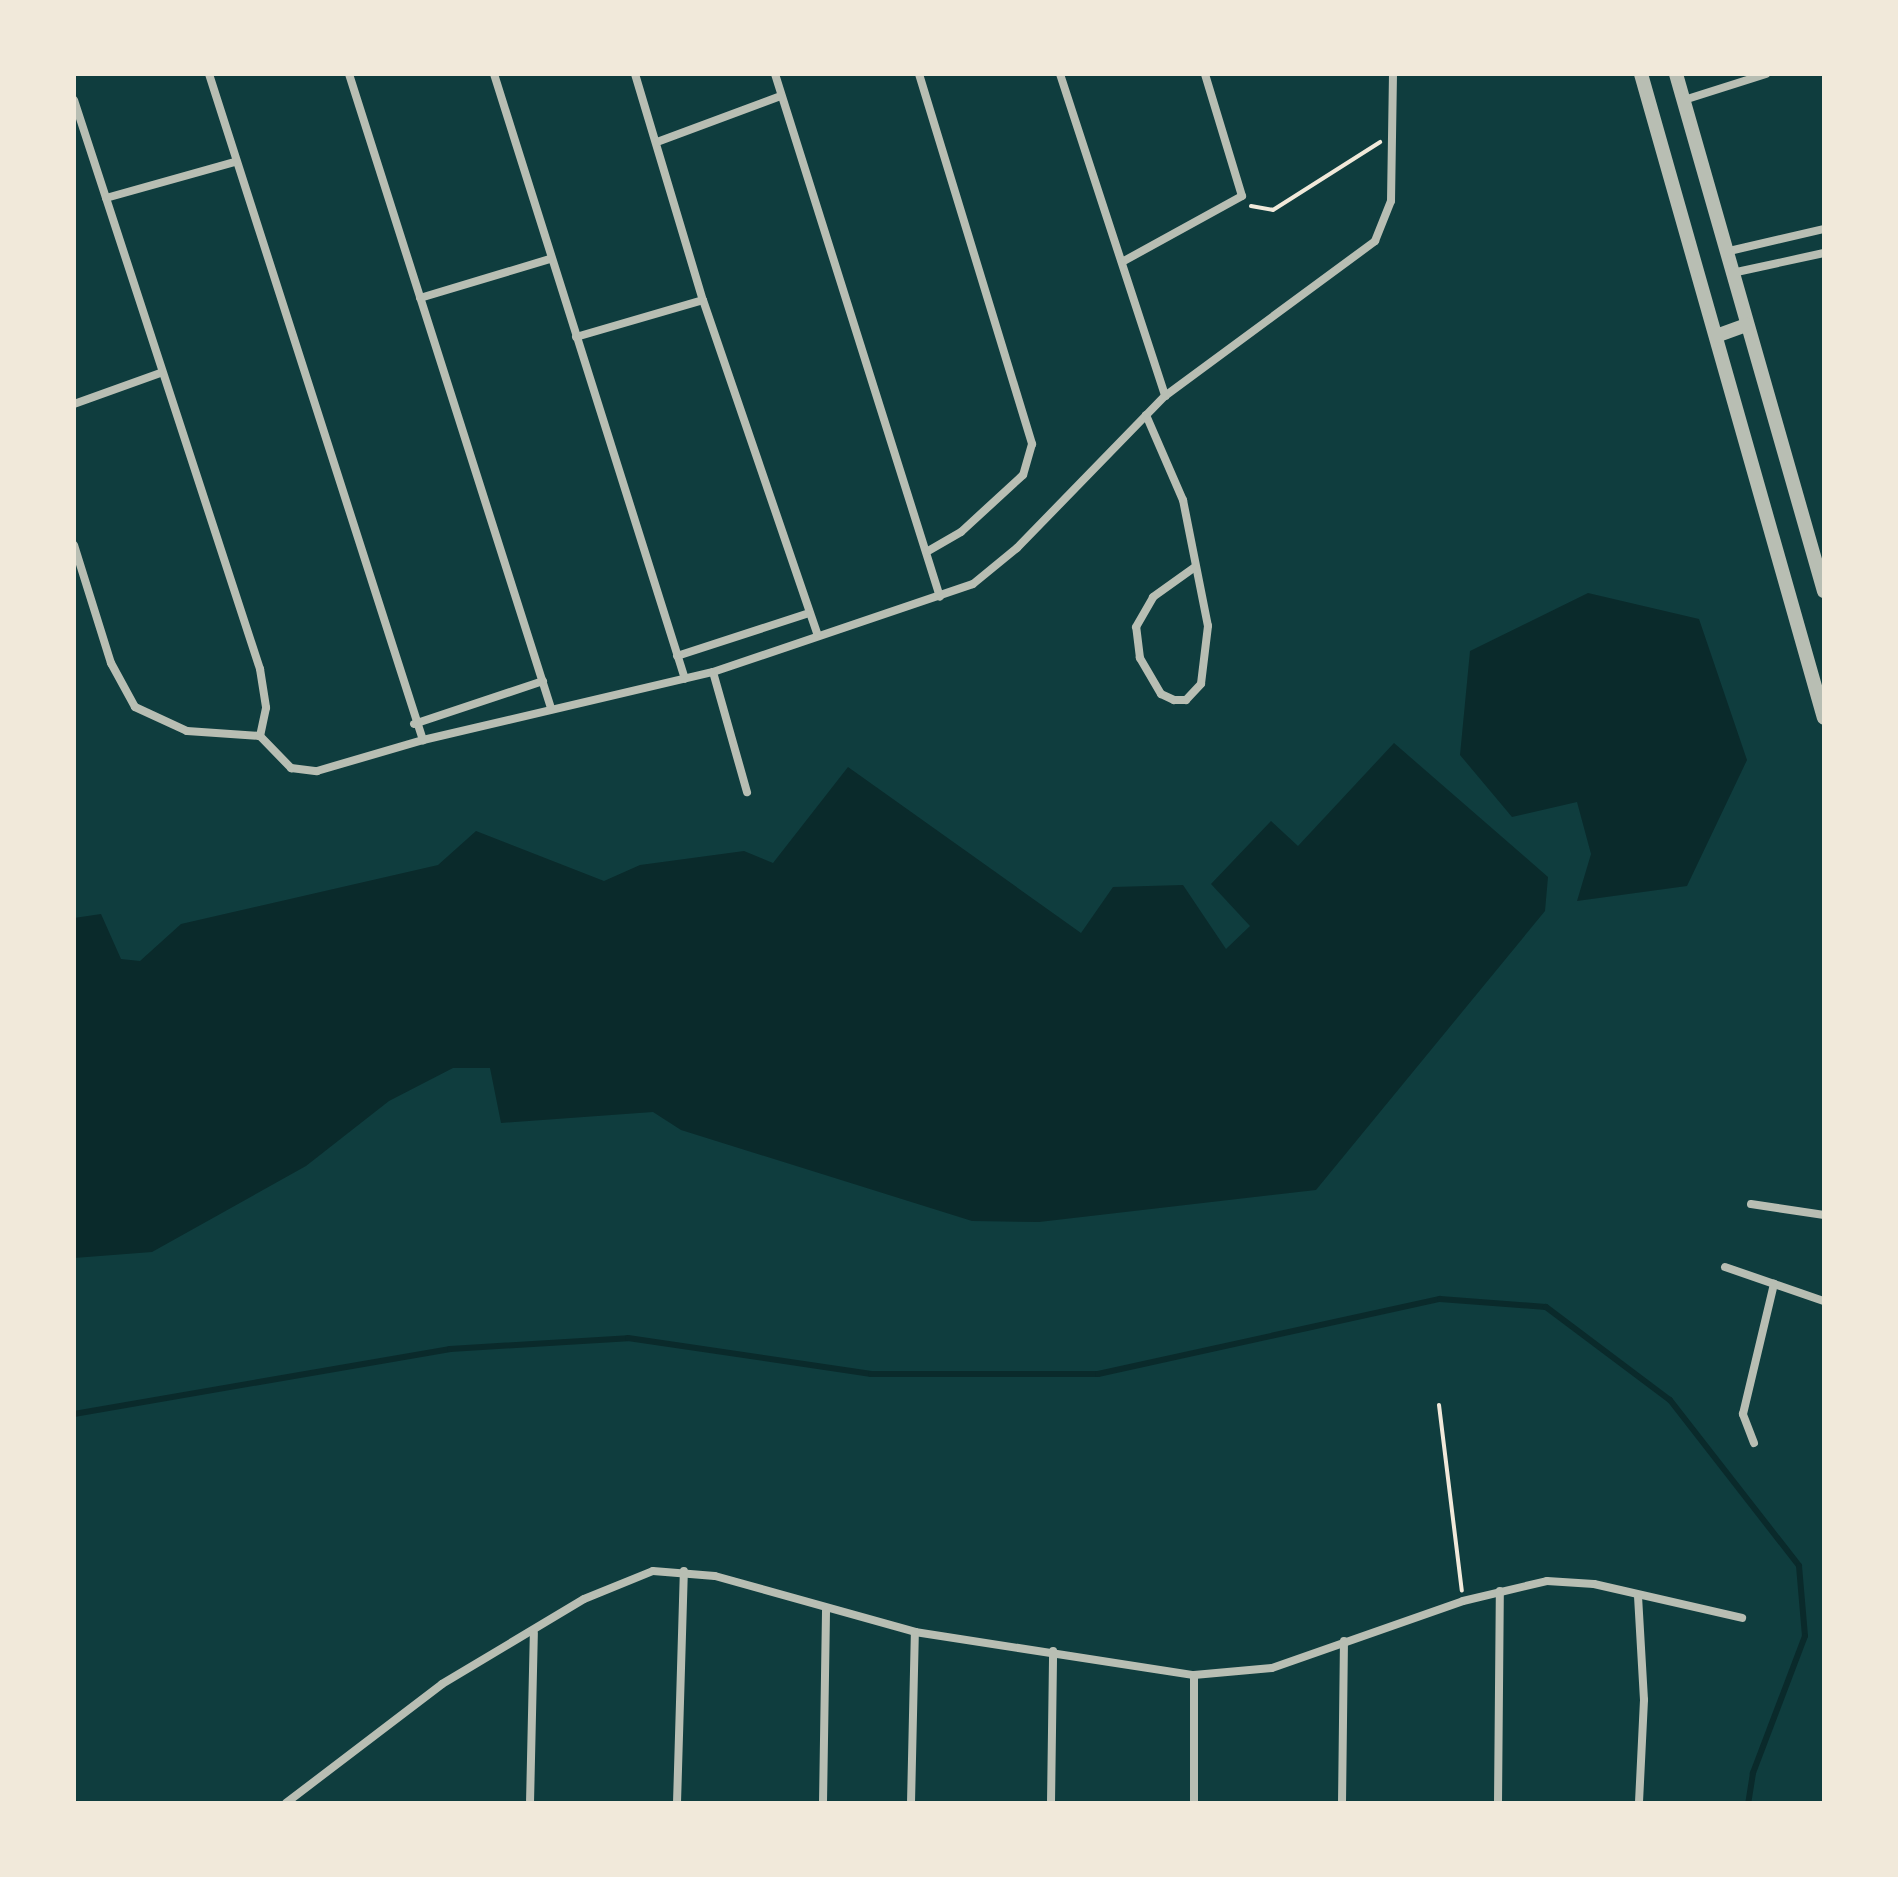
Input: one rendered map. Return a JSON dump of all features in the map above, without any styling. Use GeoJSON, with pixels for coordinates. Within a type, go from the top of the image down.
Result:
{"type":"FeatureCollection","features":[{"type":"Feature","properties":{"kind":"street"},"geometry":{"type":"LineString","coordinates":[[209,74],[414,724],[423,740]]}},
{"type":"Feature","properties":{"kind":"street"},"geometry":{"type":"LineString","coordinates":[[349,74],[551,708]]}},
{"type":"Feature","properties":{"kind":"street"},"geometry":{"type":"LineString","coordinates":[[494,74],[685,679]]}},
{"type":"Feature","properties":{"kind":"street"},"geometry":{"type":"LineString","coordinates":[[635,74],[703,300],[818,636]]}},
{"type":"Feature","properties":{"kind":"street"},"geometry":{"type":"LineString","coordinates":[[775,74],[940,597]]}},
{"type":"Feature","properties":{"kind":"street"},"geometry":{"type":"LineString","coordinates":[[919,74],[1032,444],[1023,475],[961,532],[927,552]]}},
{"type":"Feature","properties":{"kind":"street"},"geometry":{"type":"LineString","coordinates":[[1060,74],[1165,396]]}},
{"type":"Feature","properties":{"kind":"street"},"geometry":{"type":"LineString","coordinates":[[1122,262],[1242,196],[1205,74]]}},
{"type":"Feature","properties":{"kind":"street"},"geometry":{"type":"LineString","coordinates":[[74,545],[111,663],[135,707],[187,731],[260,736],[286,765],[307,772],[551,708],[713,672],[940,597],[997,565],[1165,396],[1375,241],[1391,201],[1393,74]]}},
{"type":"Feature","properties":{"kind":"street"},"geometry":{"type":"LineString","coordinates":[[1641,74],[1824,718]]}},
{"type":"Feature","properties":{"kind":"street"},"geometry":{"type":"LineString","coordinates":[[1676,74],[1824,587]]}},
{"type":"Feature","properties":{"kind":"street"},"geometry":{"type":"LineString","coordinates":[[1684,100],[1766,74]]}},
{"type":"Feature","properties":{"kind":"street"},"geometry":{"type":"LineString","coordinates":[[657,142],[781,96]]}},
{"type":"Feature","properties":{"kind":"street"},"geometry":{"type":"LineString","coordinates":[[74,100],[160,373],[260,669],[266,708],[260,736]]}},
{"type":"Feature","properties":{"kind":"street"},"geometry":{"type":"LineString","coordinates":[[106,198],[235,162]]}},
{"type":"Feature","properties":{"kind":"street"},"geometry":{"type":"LineString","coordinates":[[1725,252],[1824,229]]}},
{"type":"Feature","properties":{"kind":"street"},"geometry":{"type":"LineString","coordinates":[[1732,273],[1824,253]]}},
{"type":"Feature","properties":{"kind":"street"},"geometry":{"type":"LineString","coordinates":[[420,298],[550,259]]}},
{"type":"Feature","properties":{"kind":"street"},"geometry":{"type":"LineString","coordinates":[[576,337],[703,300]]}},
{"type":"Feature","properties":{"kind":"street"},"geometry":{"type":"LineString","coordinates":[[1716,336],[1747,325]]}},
{"type":"Feature","properties":{"kind":"street"},"geometry":{"type":"LineString","coordinates":[[74,404],[160,373]]}},
{"type":"Feature","properties":{"kind":"street"},"geometry":{"type":"LineString","coordinates":[[1146,415],[1183,500],[1208,626],[1208,657],[1199,689],[1186,700],[1174,700],[1161,694],[1140,658],[1136,627],[1153,597],[1195,567]]}},
{"type":"Feature","properties":{"kind":"street"},"geometry":{"type":"LineString","coordinates":[[677,656],[809,613]]}},
{"type":"Feature","properties":{"kind":"street"},"geometry":{"type":"LineString","coordinates":[[713,672],[747,792]]}},
{"type":"Feature","properties":{"kind":"street"},"geometry":{"type":"LineString","coordinates":[[414,724],[543,681]]}},
{"type":"Feature","properties":{"kind":"street"},"geometry":{"type":"LineString","coordinates":[[1751,1204],[1824,1215]]}},
{"type":"Feature","properties":{"kind":"street"},"geometry":{"type":"LineString","coordinates":[[1725,1267],[1824,1301]]}},
{"type":"Feature","properties":{"kind":"street"},"geometry":{"type":"LineString","coordinates":[[1754,1443],[1743,1414],[1774,1284]]}},
{"type":"Feature","properties":{"kind":"street"},"geometry":{"type":"LineString","coordinates":[[286,1803],[396,1715],[616,1583],[653,1571],[684,1571],[915,1632],[1194,1675],[1272,1668],[1463,1601],[1547,1581],[1576,1582],[1742,1618]]}},
{"type":"Feature","properties":{"kind":"street"},"geometry":{"type":"LineString","coordinates":[[677,1803],[684,1571]]}},
{"type":"Feature","properties":{"kind":"street"},"geometry":{"type":"LineString","coordinates":[[1498,1803],[1500,1591]]}},
{"type":"Feature","properties":{"kind":"street"},"geometry":{"type":"LineString","coordinates":[[1638,1596],[1644,1700],[1639,1803]]}},
{"type":"Feature","properties":{"kind":"street"},"geometry":{"type":"LineString","coordinates":[[823,1803],[826,1610]]}},
{"type":"Feature","properties":{"kind":"street"},"geometry":{"type":"LineString","coordinates":[[911,1803],[915,1632]]}},
{"type":"Feature","properties":{"kind":"street"},"geometry":{"type":"LineString","coordinates":[[530,1803],[534,1633]]}},
{"type":"Feature","properties":{"kind":"street"},"geometry":{"type":"LineString","coordinates":[[1342,1803],[1344,1641]]}},
{"type":"Feature","properties":{"kind":"street"},"geometry":{"type":"LineString","coordinates":[[1051,1803],[1053,1651]]}},
{"type":"Feature","properties":{"kind":"street"},"geometry":{"type":"LineString","coordinates":[[1194,1675],[1194,1803]]}},
{"type":"Feature","properties":{"kind":"path"},"geometry":{"type":"LineString","coordinates":[[1242,196],[1257,211],[1270,211],[1392,134]]}},
{"type":"Feature","properties":{"kind":"path"},"geometry":{"type":"LineString","coordinates":[[1439,1405],[1463,1601]]}},
{"type":"Feature","properties":{"kind":"water"},"geometry":{"type":"Polygon","coordinates":[[[1588,593],[1699,619],[1747,760],[1687,886],[1577,901],[1591,854],[1577,802],[1512,817],[1460,755],[1470,651],[1588,593]]]}},
{"type":"Feature","properties":{"kind":"water"},"geometry":{"type":"Polygon","coordinates":[[[1394,743],[1548,877],[1545,911],[1316,1190],[1039,1222],[972,1221],[681,1130],[653,1112],[501,1123],[490,1068],[453,1068],[389,1101],[306,1166],[152,1252],[74,1258],[74,918],[101,914],[121,959],[140,961],[181,924],[438,865],[476,831],[604,881],[640,865],[744,851],[773,863],[848,767],[1081,933],[1113,887],[1183,885],[1226,949],[1250,926],[1211,884],[1271,821],[1298,846],[1394,743]]]}},
{"type":"Feature","properties":{"kind":"waterway"},"geometry":{"type":"LineString","coordinates":[[74,1414],[450,1349],[628,1338],[871,1374],[1098,1374],[1440,1299],[1546,1307],[1670,1400],[1799,1566],[1805,1636],[1753,1773],[1748,1803]]}}]}
